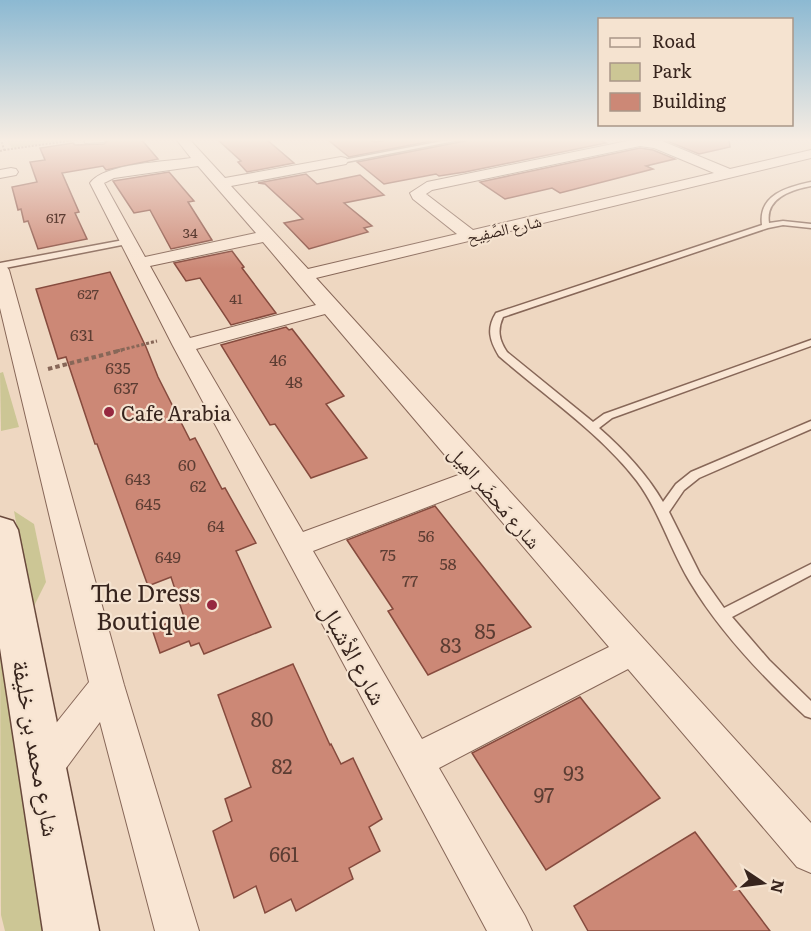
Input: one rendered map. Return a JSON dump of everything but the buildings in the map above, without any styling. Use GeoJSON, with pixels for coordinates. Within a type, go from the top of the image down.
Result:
{"type":"FeatureCollection","features":[{"type":"Feature","properties":{"kind":"main road","name":"شارع محمد بن خليفة"},"geometry":{"type":"LineString","coordinates":[[0,530],[71,931]]}},
{"type":"Feature","properties":{"kind":"street","name":"شارع الأشبال"},"geometry":{"type":"LineString","coordinates":[[97,182],[181,340],[510,931]]}},
{"type":"Feature","properties":{"kind":"street"},"geometry":{"type":"LineString","coordinates":[[449,182],[427,187],[418,193],[422,199],[470,236]]}},
{"type":"Feature","properties":{"kind":"street","name":"شارع الصَّفِيح"},"geometry":{"type":"LineString","coordinates":[[303,276],[694,182]]}},
{"type":"Feature","properties":{"kind":"street","name":"شارع مَحضَر المِيل"},"geometry":{"type":"LineString","coordinates":[[221,183],[811,853]]}},
{"type":"Feature","properties":{"kind":"street"},"geometry":{"type":"LineString","coordinates":[[135,252],[267,236]]}},
{"type":"Feature","properties":{"kind":"street"},"geometry":{"type":"LineString","coordinates":[[0,268],[107,685],[177,931]]}},
{"type":"Feature","properties":{"kind":"street"},"geometry":{"type":"LineString","coordinates":[[181,340],[330,307]]}},
{"type":"Feature","properties":{"kind":"street"},"geometry":{"type":"LineString","coordinates":[[296,546],[480,477]]}},
{"type":"Feature","properties":{"kind":"street"},"geometry":{"type":"LineString","coordinates":[[415,761],[633,651]]}},
{"type":"Feature","properties":{"kind":"street"},"geometry":{"type":"LineString","coordinates":[[42,770],[107,685]]}},
{"type":"Feature","properties":{"kind":"lane"},"geometry":{"type":"LineString","coordinates":[[766,226],[764,212],[771,200],[786,191],[811,184]]}},
{"type":"Feature","properties":{"kind":"lane"},"geometry":{"type":"LineString","coordinates":[[811,226],[783,224],[766,226],[499,315],[495,322],[494,338],[503,354],[592,428],[640,476],[663,511],[686,562],[723,615],[776,678],[811,711]]}},
{"type":"Feature","properties":{"kind":"lane"},"geometry":{"type":"LineString","coordinates":[[0,268],[135,252]]}},
{"type":"Feature","properties":{"kind":"lane"},"geometry":{"type":"LineString","coordinates":[[592,428],[608,416],[811,342]]}},
{"type":"Feature","properties":{"kind":"lane"},"geometry":{"type":"LineString","coordinates":[[663,511],[680,487],[695,475],[811,425]]}},
{"type":"Feature","properties":{"kind":"lane"},"geometry":{"type":"LineString","coordinates":[[723,615],[811,569]]}},
{"type":"Feature","properties":{"kind":"path"},"geometry":{"type":"LineString","coordinates":[[27,374],[181,340]]}},
{"type":"Feature","properties":{"kind":"green space"},"geometry":{"type":"Polygon","coordinates":[[[3,372],[19,427],[1,431],[0,373],[3,372]]]}},
{"type":"Feature","properties":{"kind":"green space"},"geometry":{"type":"Polygon","coordinates":[[[14,511],[34,524],[46,582],[32,610],[14,511]]]}},
{"type":"Feature","properties":{"kind":"green space"},"geometry":{"type":"Polygon","coordinates":[[[0,627],[51,931],[5,931],[1,915],[0,627]]]}},
{"type":"Feature","properties":{"kind":"place","name":"Cafe Arabia"},"geometry":{"type":"Point","coordinates":[109,412]}},
{"type":"Feature","properties":{"kind":"place","name":"The Dress Boutique"},"geometry":{"type":"Point","coordinates":[212,605]}}]}
